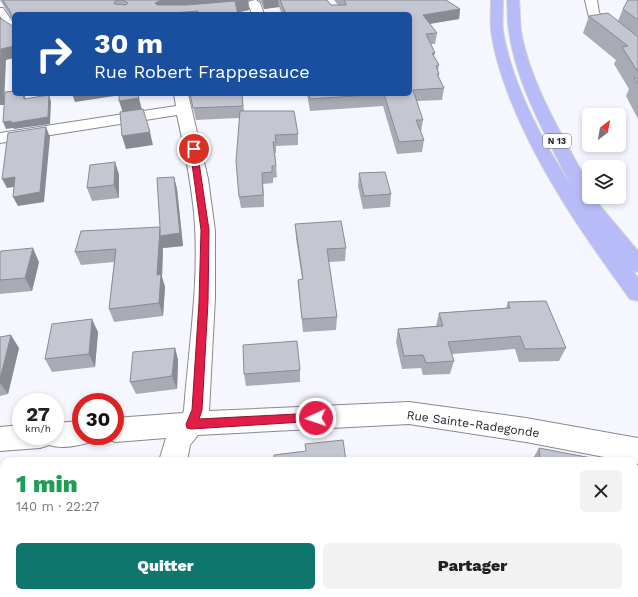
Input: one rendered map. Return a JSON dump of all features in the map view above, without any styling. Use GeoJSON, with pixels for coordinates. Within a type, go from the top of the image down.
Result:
{"type":"FeatureCollection","features":[{"type":"Feature","properties":{"kind":"main road","name":"N 13"},"geometry":{"type":"LineString","coordinates":[[497,0],[497,30],[505,66],[525,119],[555,174],[601,244],[638,293]]}},
{"type":"Feature","properties":{"kind":"main road","name":"N 13"},"geometry":{"type":"LineString","coordinates":[[513,0],[515,32],[525,68],[542,112],[593,210],[638,265]]}},
{"type":"Feature","properties":{"kind":"street"},"geometry":{"type":"LineString","coordinates":[[591,0],[594,14],[638,52]]}},
{"type":"Feature","properties":{"kind":"street"},"geometry":{"type":"LineString","coordinates":[[0,138],[183,101],[197,162],[205,230],[197,410],[191,424],[178,440],[174,457]]}},
{"type":"Feature","properties":{"kind":"street","name":"Rue Sainte-Radegonde"},"geometry":{"type":"LineString","coordinates":[[124,429],[191,424],[409,413],[526,430],[638,451]]}},
{"type":"Feature","properties":{"kind":"street"},"geometry":{"type":"LineString","coordinates":[[0,439],[12,438]]}},
{"type":"Feature","properties":{"kind":"lane"},"geometry":{"type":"LineString","coordinates":[[0,10],[12,27]]}},
{"type":"Feature","properties":{"kind":"building"},"geometry":{"type":"Polygon","coordinates":[[[3,0],[116,0],[114,4],[126,5],[128,3],[123,0],[162,0],[155,3],[157,5],[187,5],[247,0],[235,2],[238,12],[12,12],[12,18],[11,13],[3,0]]]}},
{"type":"Feature","properties":{"kind":"building"},"geometry":{"type":"Polygon","coordinates":[[[280,0],[327,0],[331,5],[346,5],[344,0],[446,0],[460,9],[423,15],[437,33],[426,34],[435,53],[432,53],[439,65],[436,66],[439,74],[437,74],[444,88],[413,90],[423,120],[416,120],[424,140],[399,142],[385,96],[412,96],[412,12],[285,12],[280,0]]]}},
{"type":"Feature","properties":{"kind":"building"},"geometry":{"type":"Polygon","coordinates":[[[628,0],[638,0],[638,20],[623,9],[628,0]]]}},
{"type":"Feature","properties":{"kind":"building"},"geometry":{"type":"Polygon","coordinates":[[[608,13],[638,37],[638,72],[622,47],[628,46],[589,16],[608,13]]]}},
{"type":"Feature","properties":{"kind":"building"},"geometry":{"type":"Polygon","coordinates":[[[0,18],[12,26],[12,46],[1,49],[0,73],[0,18]]]}},
{"type":"Feature","properties":{"kind":"building"},"geometry":{"type":"Polygon","coordinates":[[[634,78],[638,78],[638,84],[634,78]]]}},
{"type":"Feature","properties":{"kind":"building"},"geometry":{"type":"Polygon","coordinates":[[[12,91],[12,96],[23,96],[24,99],[49,96],[48,117],[11,123],[11,121],[3,122],[5,92],[12,91]]]}},
{"type":"Feature","properties":{"kind":"building"},"geometry":{"type":"Polygon","coordinates":[[[119,96],[138,96],[139,98],[119,101],[119,96]]]}},
{"type":"Feature","properties":{"kind":"building"},"geometry":{"type":"Polygon","coordinates":[[[190,96],[242,96],[243,106],[193,108],[190,96]]]}},
{"type":"Feature","properties":{"kind":"building"},"geometry":{"type":"Polygon","coordinates":[[[309,96],[354,96],[310,99],[309,96]]]}},
{"type":"Feature","properties":{"kind":"building"},"geometry":{"type":"Polygon","coordinates":[[[143,109],[150,132],[122,136],[120,112],[143,109]]]}},
{"type":"Feature","properties":{"kind":"building"},"geometry":{"type":"Polygon","coordinates":[[[240,111],[294,111],[298,134],[275,135],[276,142],[273,142],[276,166],[272,166],[272,172],[262,173],[263,195],[239,197],[236,161],[240,111]]]}},
{"type":"Feature","properties":{"kind":"building"},"geometry":{"type":"Polygon","coordinates":[[[46,127],[40,192],[13,197],[15,177],[2,179],[8,133],[46,127]]]}},
{"type":"Feature","properties":{"kind":"building"},"geometry":{"type":"Polygon","coordinates":[[[115,162],[114,185],[87,188],[90,165],[115,162]]]}},
{"type":"Feature","properties":{"kind":"building"},"geometry":{"type":"Polygon","coordinates":[[[385,172],[391,194],[364,196],[359,173],[385,172]]]}},
{"type":"Feature","properties":{"kind":"building"},"geometry":{"type":"Polygon","coordinates":[[[174,177],[180,233],[160,236],[160,228],[157,275],[161,274],[159,303],[109,309],[116,249],[75,252],[81,231],[160,227],[157,178],[174,177]]]}},
{"type":"Feature","properties":{"kind":"building"},"geometry":{"type":"Polygon","coordinates":[[[341,221],[346,248],[327,249],[337,317],[302,319],[298,280],[303,279],[295,224],[341,221]]]}},
{"type":"Feature","properties":{"kind":"building"},"geometry":{"type":"Polygon","coordinates":[[[33,248],[25,278],[0,280],[1,251],[33,248]]]}},
{"type":"Feature","properties":{"kind":"building"},"geometry":{"type":"Polygon","coordinates":[[[546,301],[566,348],[525,349],[520,336],[448,342],[454,361],[426,363],[423,355],[404,356],[398,329],[443,326],[439,313],[510,308],[508,302],[546,301]]]}},
{"type":"Feature","properties":{"kind":"building"},"geometry":{"type":"Polygon","coordinates":[[[92,319],[89,354],[45,359],[52,324],[92,319]]]}},
{"type":"Feature","properties":{"kind":"building"},"geometry":{"type":"Polygon","coordinates":[[[11,335],[0,379],[0,337],[11,335]]]}},
{"type":"Feature","properties":{"kind":"building"},"geometry":{"type":"Polygon","coordinates":[[[297,341],[300,370],[244,374],[243,345],[297,341]]]}},
{"type":"Feature","properties":{"kind":"building"},"geometry":{"type":"Polygon","coordinates":[[[175,348],[172,376],[130,382],[133,352],[175,348]]]}},
{"type":"Feature","properties":{"kind":"building"},"geometry":{"type":"Polygon","coordinates":[[[343,440],[345,457],[274,457],[274,455],[306,451],[305,444],[343,440]]]}},
{"type":"Feature","properties":{"kind":"building"},"geometry":{"type":"Polygon","coordinates":[[[539,448],[586,457],[540,457],[539,448]]]}},
{"type":"Feature","properties":{"kind":"route"},"geometry":{"type":"LineString","coordinates":[[194,149],[197,162],[205,230],[197,410],[191,424],[316,418]]}}]}
